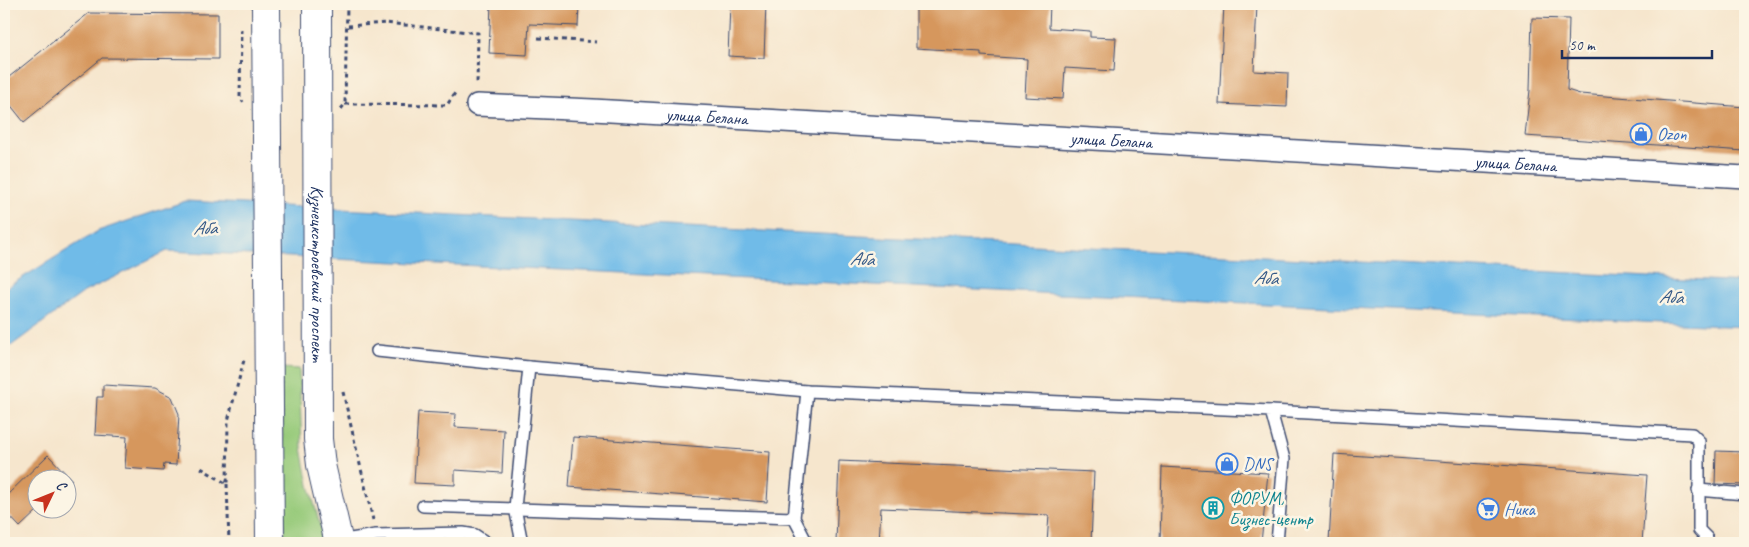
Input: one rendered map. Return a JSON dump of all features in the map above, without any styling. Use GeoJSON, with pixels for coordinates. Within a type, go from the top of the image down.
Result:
{"type":"FeatureCollection","features":[{"type":"Feature","properties":{"kind":"main road"},"geometry":{"type":"LineString","coordinates":[[266,4],[270,543]]}},
{"type":"Feature","properties":{"kind":"main road","name":"Кузнецкстроевский проспект"},"geometry":{"type":"LineString","coordinates":[[317,4],[318,439],[321,465],[339,542]]}},
{"type":"Feature","properties":{"kind":"street","name":"улица Белана"},"geometry":{"type":"LineString","coordinates":[[477,105],[593,110],[1745,177]]}},
{"type":"Feature","properties":{"kind":"lane"},"geometry":{"type":"LineString","coordinates":[[377,351],[529,367],[807,390],[1687,432],[1699,440],[1699,530],[1707,538],[1708,543]]}},
{"type":"Feature","properties":{"kind":"lane"},"geometry":{"type":"LineString","coordinates":[[522,543],[515,508],[529,367]]}},
{"type":"Feature","properties":{"kind":"lane"},"geometry":{"type":"LineString","coordinates":[[807,390],[794,518],[807,543]]}},
{"type":"Feature","properties":{"kind":"lane"},"geometry":{"type":"LineString","coordinates":[[1271,411],[1284,459],[1277,543]]}},
{"type":"Feature","properties":{"kind":"lane"},"geometry":{"type":"LineString","coordinates":[[1698,490],[1745,494]]}},
{"type":"Feature","properties":{"kind":"lane"},"geometry":{"type":"LineString","coordinates":[[423,506],[794,518]]}},
{"type":"Feature","properties":{"kind":"lane"},"geometry":{"type":"LineString","coordinates":[[339,542],[376,535],[463,533],[475,535],[487,543]]}},
{"type":"Feature","properties":{"kind":"lane"},"geometry":{"type":"LineString","coordinates":[[376,535],[397,543]]}},
{"type":"Feature","properties":{"kind":"path"},"geometry":{"type":"LineString","coordinates":[[347,4],[345,104],[447,105],[457,90]]}},
{"type":"Feature","properties":{"kind":"path"},"geometry":{"type":"LineString","coordinates":[[240,97],[241,22]]}},
{"type":"Feature","properties":{"kind":"path"},"geometry":{"type":"LineString","coordinates":[[348,26],[386,23],[478,33],[477,105]]}},
{"type":"Feature","properties":{"kind":"path"},"geometry":{"type":"LineString","coordinates":[[538,38],[596,42]]}},
{"type":"Feature","properties":{"kind":"path"},"geometry":{"type":"LineString","coordinates":[[229,543],[227,484],[228,421],[245,356]]}},
{"type":"Feature","properties":{"kind":"path"},"geometry":{"type":"LineString","coordinates":[[341,385],[376,535]]}},
{"type":"Feature","properties":{"kind":"path"},"geometry":{"type":"LineString","coordinates":[[201,468],[227,484]]}},
{"type":"Feature","properties":{"kind":"green space"},"geometry":{"type":"Polygon","coordinates":[[[281,368],[299,369],[302,448],[309,485],[325,543],[285,543],[281,368]]]}},
{"type":"Feature","properties":{"kind":"water","name":"Аба"},"geometry":{"type":"Polygon","coordinates":[[[186,201],[1745,282],[1745,327],[167,251],[84,292],[4,351],[4,289],[98,231],[186,201]]]}},
{"type":"Feature","properties":{"kind":"building"},"geometry":{"type":"Polygon","coordinates":[[[491,4],[579,4],[578,26],[529,24],[527,55],[489,53],[491,4]]]}},
{"type":"Feature","properties":{"kind":"building"},"geometry":{"type":"Polygon","coordinates":[[[730,4],[766,4],[764,58],[728,56],[730,4]]]}},
{"type":"Feature","properties":{"kind":"building"},"geometry":{"type":"Polygon","coordinates":[[[916,4],[1050,4],[1049,28],[1090,31],[1090,37],[1116,38],[1114,71],[1065,68],[1063,99],[1025,97],[1027,59],[981,56],[981,52],[916,48],[916,4]]]}},
{"type":"Feature","properties":{"kind":"building"},"geometry":{"type":"Polygon","coordinates":[[[1224,4],[1257,4],[1254,71],[1288,73],[1287,107],[1219,104],[1224,4]]]}},
{"type":"Feature","properties":{"kind":"building"},"geometry":{"type":"Polygon","coordinates":[[[89,13],[218,14],[218,59],[102,58],[24,122],[4,97],[4,81],[89,13]]]}},
{"type":"Feature","properties":{"kind":"building"},"geometry":{"type":"Polygon","coordinates":[[[1532,18],[1569,19],[1567,90],[1580,94],[1745,107],[1745,151],[1525,136],[1530,90],[1532,18]]]}},
{"type":"Feature","properties":{"kind":"building"},"geometry":{"type":"Polygon","coordinates":[[[103,385],[155,388],[172,397],[179,414],[176,465],[164,464],[163,471],[125,468],[127,437],[95,435],[97,397],[103,397],[103,385]]]}},
{"type":"Feature","properties":{"kind":"building"},"geometry":{"type":"Polygon","coordinates":[[[418,412],[456,414],[455,427],[504,430],[502,473],[455,470],[455,485],[414,483],[418,412]]]}},
{"type":"Feature","properties":{"kind":"building"},"geometry":{"type":"Polygon","coordinates":[[[573,437],[770,452],[767,502],[569,487],[573,437]]]}},
{"type":"Feature","properties":{"kind":"building"},"geometry":{"type":"Polygon","coordinates":[[[1716,451],[1745,452],[1745,485],[1715,484],[1716,451]]]}},
{"type":"Feature","properties":{"kind":"building","name":"Ника"},"geometry":{"type":"Polygon","coordinates":[[[1334,454],[1647,475],[1642,543],[1329,543],[1334,454]]]}},
{"type":"Feature","properties":{"kind":"building"},"geometry":{"type":"Polygon","coordinates":[[[48,455],[62,470],[33,470],[48,455]]]}},
{"type":"Feature","properties":{"kind":"building"},"geometry":{"type":"Polygon","coordinates":[[[839,461],[1094,472],[1091,543],[1047,543],[1049,515],[881,508],[879,543],[836,543],[839,461]]]}},
{"type":"Feature","properties":{"kind":"building","name":"ФОРУМ, Бизнес-центр"},"geometry":{"type":"Polygon","coordinates":[[[1162,467],[1268,473],[1261,543],[1160,543],[1162,467]]]}},
{"type":"Feature","properties":{"kind":"building"},"geometry":{"type":"Polygon","coordinates":[[[28,475],[28,519],[20,527],[4,510],[4,498],[28,475]]]}},
{"type":"Feature","properties":{"kind":"place","name":"Ozon"},"geometry":{"type":"Point","coordinates":[1641,134]}},
{"type":"Feature","properties":{"kind":"place","name":"DNS"},"geometry":{"type":"Point","coordinates":[1227,464]}},
{"type":"Feature","properties":{"kind":"place","name":"ФОРУМ, Бизнес-центр"},"geometry":{"type":"Point","coordinates":[1213,508]}},
{"type":"Feature","properties":{"kind":"place","name":"Ника"},"geometry":{"type":"Point","coordinates":[1488,509]}}]}
